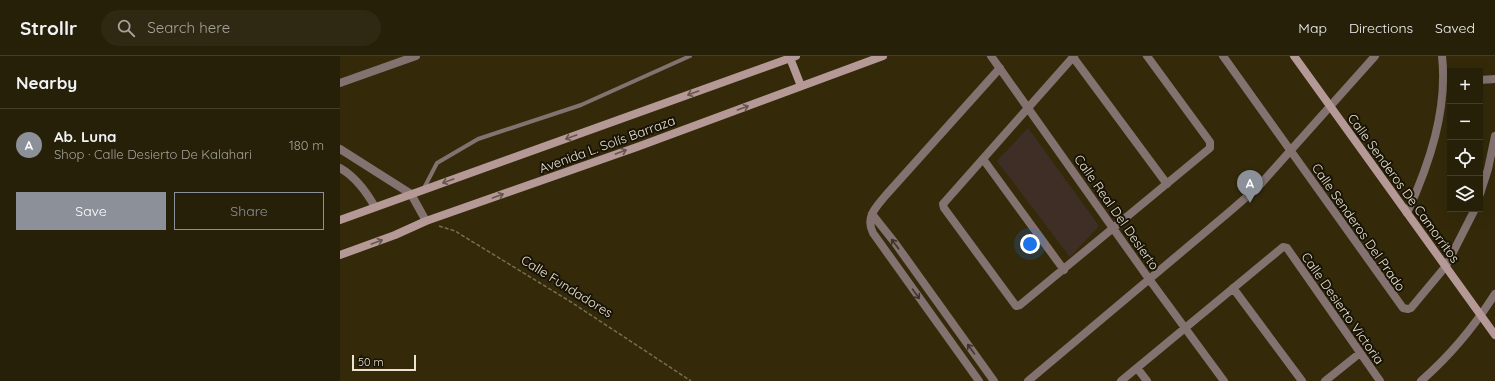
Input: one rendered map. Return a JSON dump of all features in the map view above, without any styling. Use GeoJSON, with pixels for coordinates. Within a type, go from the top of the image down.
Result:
{"type":"FeatureCollection","features":[{"type":"Feature","properties":{"kind":"main road","name":"Avenida L. Solís Barraza"},"geometry":{"type":"LineString","coordinates":[[340,255],[396,235],[426,222],[883,56]]}},
{"type":"Feature","properties":{"kind":"main road","name":"Avenida L. Solís Barraza"},"geometry":{"type":"LineString","coordinates":[[340,220],[793,57]]}},
{"type":"Feature","properties":{"kind":"main road"},"geometry":{"type":"LineString","coordinates":[[793,57],[801,86]]}},
{"type":"Feature","properties":{"kind":"main road","name":"Calle Senderos De Camorritos"},"geometry":{"type":"LineString","coordinates":[[1296,57],[1330,107],[1495,335]]}},
{"type":"Feature","properties":{"kind":"street"},"geometry":{"type":"LineString","coordinates":[[340,83],[414,56]]}},
{"type":"Feature","properties":{"kind":"street","name":"Calle Real Del Desierto"},"geometry":{"type":"LineString","coordinates":[[991,56],[1149,279],[1186,327],[1224,381]]}},
{"type":"Feature","properties":{"kind":"street"},"geometry":{"type":"LineString","coordinates":[[1147,56],[1211,144],[1210,148],[1114,229],[1020,305],[1014,305],[943,205],[944,202],[1074,56],[1167,184]]}},
{"type":"Feature","properties":{"kind":"street","name":"Calle Senderos Del Prado"},"geometry":{"type":"LineString","coordinates":[[1223,56],[1402,308],[1411,308],[1446,266],[1473,212]]}},
{"type":"Feature","properties":{"kind":"street"},"geometry":{"type":"LineString","coordinates":[[1028,381],[1258,187],[1375,56]]}},
{"type":"Feature","properties":{"kind":"street"},"geometry":{"type":"LineString","coordinates":[[1407,213],[1419,187],[1434,141],[1447,81],[1442,56]]}},
{"type":"Feature","properties":{"kind":"street"},"geometry":{"type":"LineString","coordinates":[[979,381],[873,234],[869,224],[872,214],[882,200],[1000,68]]}},
{"type":"Feature","properties":{"kind":"street"},"geometry":{"type":"LineString","coordinates":[[1483,80],[1495,80]]}},
{"type":"Feature","properties":{"kind":"street"},"geometry":{"type":"LineString","coordinates":[[1483,185],[1495,136]]}},
{"type":"Feature","properties":{"kind":"street"},"geometry":{"type":"LineString","coordinates":[[340,149],[411,194],[426,222]]}},
{"type":"Feature","properties":{"kind":"street"},"geometry":{"type":"LineString","coordinates":[[983,159],[1064,270]]}},
{"type":"Feature","properties":{"kind":"street"},"geometry":{"type":"LineString","coordinates":[[340,168],[349,173],[366,191],[375,207]]}},
{"type":"Feature","properties":{"kind":"street"},"geometry":{"type":"LineString","coordinates":[[872,214],[895,243],[994,381]]}},
{"type":"Feature","properties":{"kind":"street","name":"Calle Desierto Victoria"},"geometry":{"type":"LineString","coordinates":[[1233,288],[1281,247],[1287,248],[1380,381]]}},
{"type":"Feature","properties":{"kind":"street"},"geometry":{"type":"LineString","coordinates":[[1121,381],[1233,288],[1302,381]]}},
{"type":"Feature","properties":{"kind":"street"},"geometry":{"type":"LineString","coordinates":[[1421,381],[1457,346],[1482,315],[1495,294]]}},
{"type":"Feature","properties":{"kind":"street"},"geometry":{"type":"LineString","coordinates":[[1325,381],[1360,353]]}},
{"type":"Feature","properties":{"kind":"street"},"geometry":{"type":"LineString","coordinates":[[1137,368],[1147,381]]}},
{"type":"Feature","properties":{"kind":"lane"},"geometry":{"type":"LineString","coordinates":[[423,190],[437,163],[478,139],[581,105],[690,56]]}},
{"type":"Feature","properties":{"kind":"path","name":"Calle Fundadores"},"geometry":{"type":"LineString","coordinates":[[426,222],[455,231],[571,302],[691,381]]}},
{"type":"Feature","properties":{"kind":"shaded area"},"geometry":{"type":"Polygon","coordinates":[[[1028,128],[1099,226],[1070,257],[997,161],[1028,128]]]}},
{"type":"Feature","properties":{"kind":"place","name":"Ab. Luna"},"geometry":{"type":"Point","coordinates":[1250,203]}}]}
